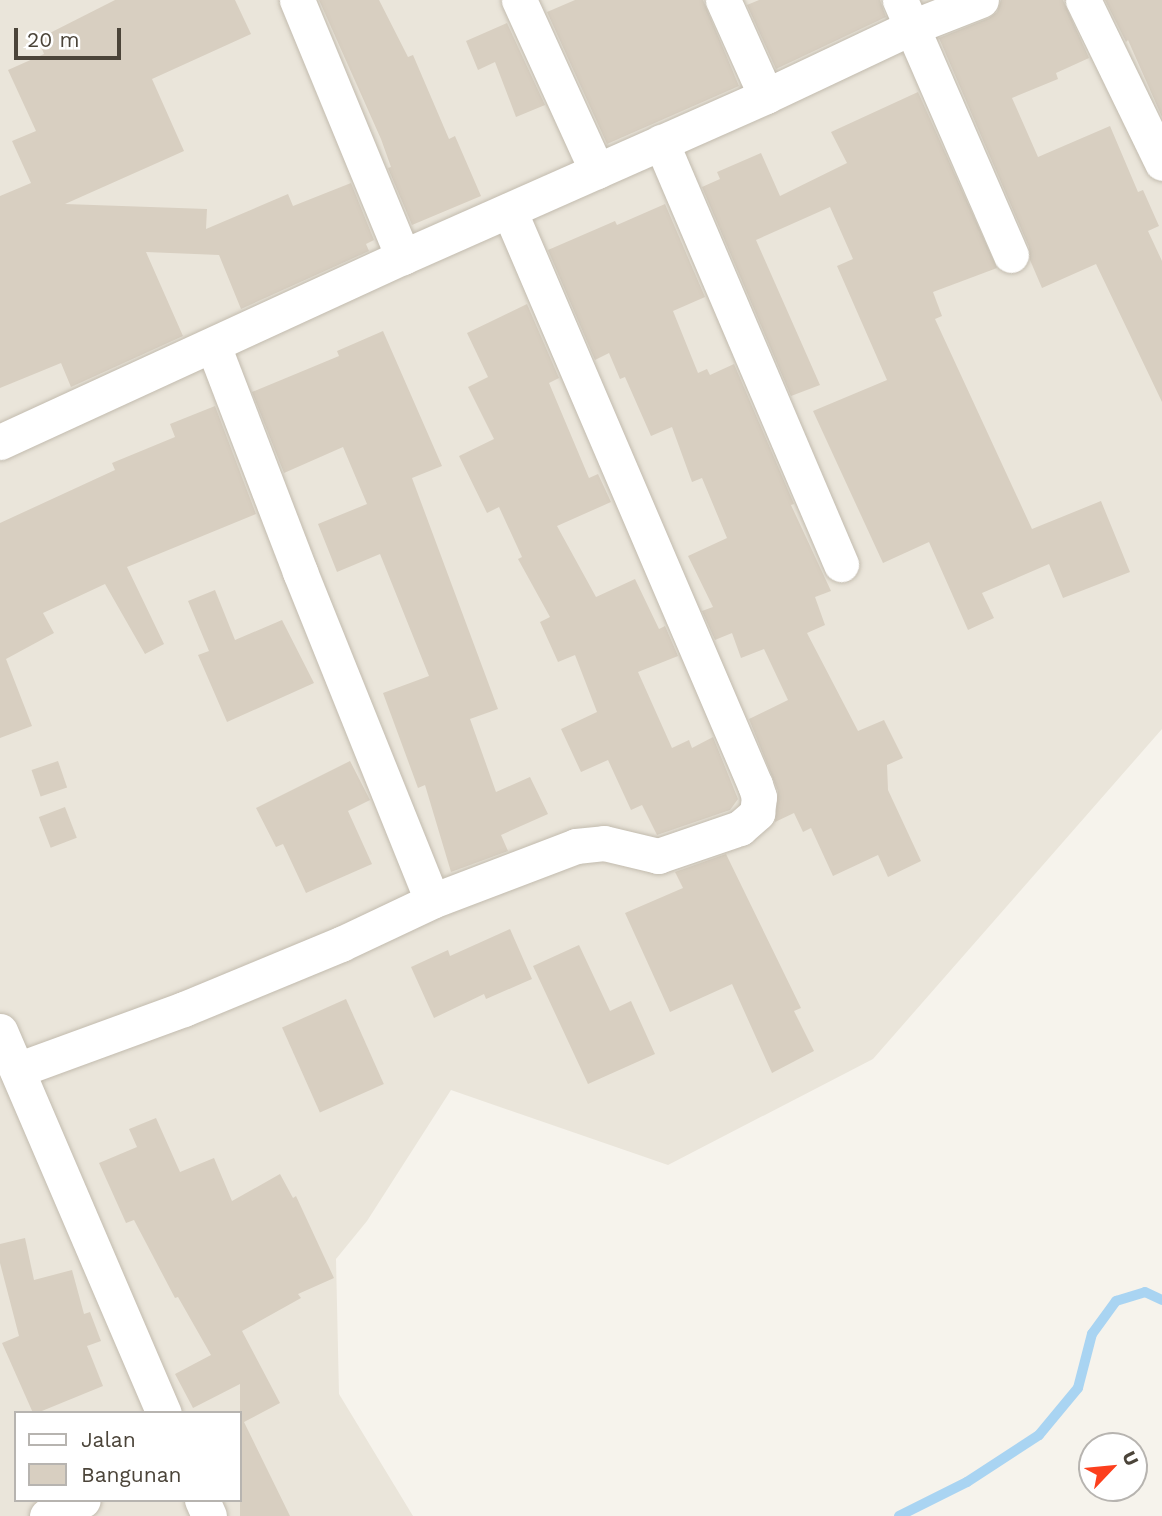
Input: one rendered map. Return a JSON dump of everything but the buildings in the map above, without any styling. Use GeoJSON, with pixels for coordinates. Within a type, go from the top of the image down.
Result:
{"type":"FeatureCollection","features":[{"type":"Feature","properties":{"kind":"street"},"geometry":{"type":"LineString","coordinates":[[297,0],[403,257]]}},
{"type":"Feature","properties":{"kind":"street"},"geometry":{"type":"LineString","coordinates":[[519,0],[597,171]]}},
{"type":"Feature","properties":{"kind":"street"},"geometry":{"type":"LineString","coordinates":[[723,0],[766,96]]}},
{"type":"Feature","properties":{"kind":"street"},"geometry":{"type":"LineString","coordinates":[[0,442],[403,257],[766,96],[906,13],[981,0]]}},
{"type":"Feature","properties":{"kind":"street"},"geometry":{"type":"LineString","coordinates":[[1083,0],[1162,163]]}},
{"type":"Feature","properties":{"kind":"street"},"geometry":{"type":"LineString","coordinates":[[906,13],[1011,255]]}},
{"type":"Feature","properties":{"kind":"street"},"geometry":{"type":"LineString","coordinates":[[662,142],[841,565]]}},
{"type":"Feature","properties":{"kind":"street"},"geometry":{"type":"LineString","coordinates":[[17,1070],[184,1010],[502,872],[591,843],[658,856],[740,828],[751,821],[759,806],[755,785],[509,210]]}},
{"type":"Feature","properties":{"kind":"street"},"geometry":{"type":"LineString","coordinates":[[212,345],[432,901]]}},
{"type":"Feature","properties":{"kind":"street"},"geometry":{"type":"LineString","coordinates":[[0,1031],[163,1411]]}},
{"type":"Feature","properties":{"kind":"street"},"geometry":{"type":"LineString","coordinates":[[47,1516],[78,1502]]}},
{"type":"Feature","properties":{"kind":"shaded area"},"geometry":{"type":"Polygon","coordinates":[[[0,0],[1162,0],[1162,729],[873,1059],[668,1165],[451,1090],[367,1221],[336,1259],[339,1394],[413,1516],[0,1516],[0,0]]]}},
{"type":"Feature","properties":{"kind":"waterway"},"geometry":{"type":"LineString","coordinates":[[899,1516],[967,1482],[1039,1435],[1078,1388],[1092,1334],[1116,1301],[1145,1292],[1162,1300]]}}]}
